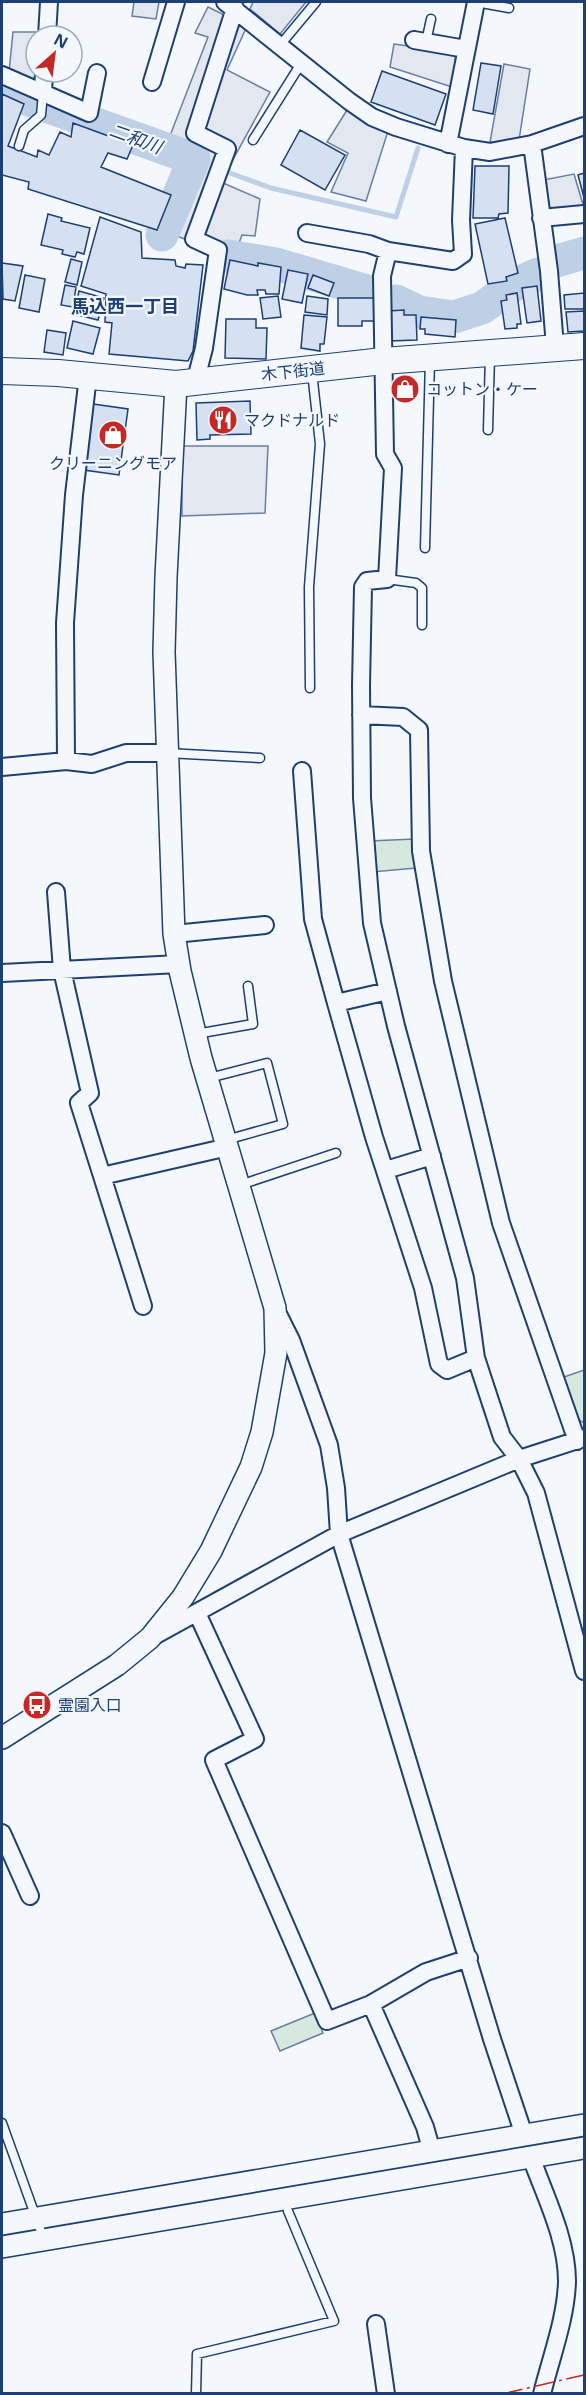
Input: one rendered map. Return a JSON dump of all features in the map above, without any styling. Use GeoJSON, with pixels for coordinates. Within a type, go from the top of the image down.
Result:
{"type":"FeatureCollection","features":[{"type":"Feature","properties":{"kind":"main road","name":"木下街道"},"geometry":{"type":"LineString","coordinates":[[2,371],[186,383],[383,361],[585,346]]}},
{"type":"Feature","properties":{"kind":"street"},"geometry":{"type":"LineString","coordinates":[[48,24],[49,2]]}},
{"type":"Feature","properties":{"kind":"street"},"geometry":{"type":"LineString","coordinates":[[152,82],[176,2]]}},
{"type":"Feature","properties":{"kind":"street"},"geometry":{"type":"LineString","coordinates":[[308,233],[369,244],[388,251],[453,261],[463,254],[456,146],[466,49],[476,2]]}},
{"type":"Feature","properties":{"kind":"street"},"geometry":{"type":"LineString","coordinates":[[524,2135],[339,1534],[336,1488],[329,1446],[291,1340],[275,1308],[195,1034],[174,934],[166,753],[166,577],[186,383],[204,348],[218,250],[194,239],[227,149],[195,133],[229,3],[349,101],[372,117],[396,127],[456,146],[496,152],[532,144],[585,126]]}},
{"type":"Feature","properties":{"kind":"street"},"geometry":{"type":"LineString","coordinates":[[420,41],[466,49]]}},
{"type":"Feature","properties":{"kind":"street"},"geometry":{"type":"LineString","coordinates":[[2,75],[89,113],[97,73]]}},
{"type":"Feature","properties":{"kind":"street"},"geometry":{"type":"LineString","coordinates":[[43,84],[43,93]]}},
{"type":"Feature","properties":{"kind":"street"},"geometry":{"type":"LineString","coordinates":[[532,144],[548,265],[555,347]]}},
{"type":"Feature","properties":{"kind":"street"},"geometry":{"type":"LineString","coordinates":[[541,218],[585,213]]}},
{"type":"Feature","properties":{"kind":"street"},"geometry":{"type":"LineString","coordinates":[[388,251],[382,276],[385,454],[393,468],[387,579],[367,582],[363,587],[362,798],[372,923],[465,1278],[477,1358],[502,1437],[519,1459],[536,1493],[585,1671]]}},
{"type":"Feature","properties":{"kind":"street"},"geometry":{"type":"LineString","coordinates":[[66,761],[65,623],[74,495],[88,376]]}},
{"type":"Feature","properties":{"kind":"street"},"geometry":{"type":"LineString","coordinates":[[2,1738],[117,1665],[150,1638],[339,1534],[519,1459],[581,1439],[501,1223],[443,981],[421,851],[420,730],[403,717],[361,715]]}},
{"type":"Feature","properties":{"kind":"street"},"geometry":{"type":"LineString","coordinates":[[2,767],[66,761],[92,764],[126,753],[166,753]]}},
{"type":"Feature","properties":{"kind":"street"},"geometry":{"type":"LineString","coordinates":[[302,771],[313,919],[336,1003],[423,1288],[439,1364],[447,1370],[477,1358]]}},
{"type":"Feature","properties":{"kind":"street"},"geometry":{"type":"LineString","coordinates":[[56,892],[62,970],[90,1093],[79,1103],[143,1306]]}},
{"type":"Feature","properties":{"kind":"street"},"geometry":{"type":"LineString","coordinates":[[174,934],[265,925]]}},
{"type":"Feature","properties":{"kind":"street"},"geometry":{"type":"LineString","coordinates":[[2,973],[179,964]]}},
{"type":"Feature","properties":{"kind":"street"},"geometry":{"type":"LineString","coordinates":[[336,1003],[388,991]]}},
{"type":"Feature","properties":{"kind":"street"},"geometry":{"type":"LineString","coordinates":[[102,1176],[227,1144]]}},
{"type":"Feature","properties":{"kind":"street"},"geometry":{"type":"LineString","coordinates":[[386,1170],[432,1156]]}},
{"type":"Feature","properties":{"kind":"street"},"geometry":{"type":"LineString","coordinates":[[150,1638],[183,1597],[211,1551],[251,1467],[262,1432],[271,1390],[276,1353],[275,1308]]}},
{"type":"Feature","properties":{"kind":"street"},"geometry":{"type":"LineString","coordinates":[[197,1613],[255,1739],[214,1760],[327,2021],[371,2004],[426,1972],[469,1958]]}},
{"type":"Feature","properties":{"kind":"street"},"geometry":{"type":"LineString","coordinates":[[2,1833],[30,1896]]}},
{"type":"Feature","properties":{"kind":"street"},"geometry":{"type":"LineString","coordinates":[[371,2004],[425,2127],[432,2152]]}},
{"type":"Feature","properties":{"kind":"street"},"geometry":{"type":"LineString","coordinates":[[2,2224],[585,2125]]}},
{"type":"Feature","properties":{"kind":"street"},"geometry":{"type":"LineString","coordinates":[[2,2247],[585,2148]]}},
{"type":"Feature","properties":{"kind":"street"},"geometry":{"type":"LineString","coordinates":[[531,2157],[564,2250],[567,2281],[563,2314],[542,2394]]}},
{"type":"Feature","properties":{"kind":"street"},"geometry":{"type":"LineString","coordinates":[[376,2324],[386,2394]]}},
{"type":"Feature","properties":{"kind":"lane"},"geometry":{"type":"LineString","coordinates":[[280,44],[316,2]]}},
{"type":"Feature","properties":{"kind":"lane"},"geometry":{"type":"LineString","coordinates":[[476,2],[509,8]]}},
{"type":"Feature","properties":{"kind":"lane"},"geometry":{"type":"LineString","coordinates":[[420,41],[430,19]]}},
{"type":"Feature","properties":{"kind":"lane"},"geometry":{"type":"LineString","coordinates":[[253,140],[302,62]]}},
{"type":"Feature","properties":{"kind":"lane"},"geometry":{"type":"LineString","coordinates":[[19,146],[24,130],[41,115],[43,93]]}},
{"type":"Feature","properties":{"kind":"lane"},"geometry":{"type":"LineString","coordinates":[[488,430],[490,352]]}},
{"type":"Feature","properties":{"kind":"lane"},"geometry":{"type":"LineString","coordinates":[[426,548],[430,357]]}},
{"type":"Feature","properties":{"kind":"lane"},"geometry":{"type":"LineString","coordinates":[[310,688],[309,587],[320,444],[312,369]]}},
{"type":"Feature","properties":{"kind":"lane"},"geometry":{"type":"LineString","coordinates":[[387,579],[416,583],[422,588],[422,626]]}},
{"type":"Feature","properties":{"kind":"lane"},"geometry":{"type":"LineString","coordinates":[[166,753],[260,758]]}},
{"type":"Feature","properties":{"kind":"lane"},"geometry":{"type":"LineString","coordinates":[[195,1034],[253,1024],[248,986]]}},
{"type":"Feature","properties":{"kind":"lane"},"geometry":{"type":"LineString","coordinates":[[207,1079],[267,1063],[283,1124],[227,1144]]}},
{"type":"Feature","properties":{"kind":"lane"},"geometry":{"type":"LineString","coordinates":[[239,1185],[336,1153]]}},
{"type":"Feature","properties":{"kind":"lane"},"geometry":{"type":"LineString","coordinates":[[2,2123],[44,2240]]}},
{"type":"Feature","properties":{"kind":"lane"},"geometry":{"type":"LineString","coordinates":[[196,2394],[197,2354],[334,2321],[288,2211]]}},
{"type":"Feature","properties":{"kind":"shaded area"},"geometry":{"type":"Polygon","coordinates":[[[134,2],[159,2],[156,19],[132,16],[134,2]]]}},
{"type":"Feature","properties":{"kind":"shaded area"},"geometry":{"type":"Polygon","coordinates":[[[253,2],[306,2],[280,34],[250,9],[253,2]]]}},
{"type":"Feature","properties":{"kind":"shaded area"},"geometry":{"type":"Polygon","coordinates":[[[208,7],[247,26],[227,70],[270,92],[224,176],[223,183],[260,199],[255,236],[242,235],[239,243],[202,246],[167,232],[199,155],[168,141],[208,37],[195,33],[208,7]]]}},
{"type":"Feature","properties":{"kind":"shaded area"},"geometry":{"type":"Polygon","coordinates":[[[13,32],[24,32],[24,78],[9,72],[13,32]]]}},
{"type":"Feature","properties":{"kind":"shaded area"},"geometry":{"type":"Polygon","coordinates":[[[394,44],[456,53],[452,87],[390,67],[394,44]]]}},
{"type":"Feature","properties":{"kind":"shaded area"},"geometry":{"type":"Polygon","coordinates":[[[504,64],[530,69],[519,140],[490,142],[504,64]]]}},
{"type":"Feature","properties":{"kind":"shaded area"},"geometry":{"type":"Polygon","coordinates":[[[347,110],[388,131],[366,201],[331,192],[348,153],[327,142],[347,110]]]}},
{"type":"Feature","properties":{"kind":"shaded area"},"geometry":{"type":"Polygon","coordinates":[[[574,174],[584,208],[554,213],[545,204],[543,180],[574,174]]]}},
{"type":"Feature","properties":{"kind":"shaded area"},"geometry":{"type":"Polygon","coordinates":[[[182,446],[268,446],[265,513],[182,516],[182,446]]]}},
{"type":"Feature","properties":{"kind":"shaded area"},"geometry":{"type":"Polygon","coordinates":[[[415,839],[416,868],[372,872],[369,841],[415,839]]]}},
{"type":"Feature","properties":{"kind":"shaded area"},"geometry":{"type":"Polygon","coordinates":[[[584,1370],[584,1423],[578,1419],[564,1377],[584,1370]]]}},
{"type":"Feature","properties":{"kind":"shaded area"},"geometry":{"type":"Polygon","coordinates":[[[315,2013],[323,2033],[280,2051],[271,2031],[315,2013]]]}},
{"type":"Feature","properties":{"kind":"building"},"geometry":{"type":"Polygon","coordinates":[[[481,63],[501,66],[493,114],[473,110],[481,63]]]}},
{"type":"Feature","properties":{"kind":"building"},"geometry":{"type":"Polygon","coordinates":[[[382,71],[446,94],[435,125],[371,102],[382,71]]]}},
{"type":"Feature","properties":{"kind":"building"},"geometry":{"type":"Polygon","coordinates":[[[2,94],[24,104],[8,146],[37,157],[38,150],[49,155],[60,132],[71,137],[73,123],[133,145],[127,159],[108,153],[101,167],[171,195],[157,230],[28,189],[29,182],[2,175],[2,94]]]}},
{"type":"Feature","properties":{"kind":"building"},"geometry":{"type":"Polygon","coordinates":[[[300,130],[345,155],[325,190],[281,165],[300,130]]]}},
{"type":"Feature","properties":{"kind":"building"},"geometry":{"type":"Polygon","coordinates":[[[475,166],[509,166],[508,213],[499,214],[498,218],[473,218],[475,166]]]}},
{"type":"Feature","properties":{"kind":"building"},"geometry":{"type":"Polygon","coordinates":[[[584,173],[584,198],[578,175],[584,173]]]}},
{"type":"Feature","properties":{"kind":"building"},"geometry":{"type":"Polygon","coordinates":[[[48,214],[62,218],[61,221],[90,228],[84,254],[77,252],[75,257],[62,254],[63,250],[41,245],[48,214]]]}},
{"type":"Feature","properties":{"kind":"building"},"geometry":{"type":"Polygon","coordinates":[[[100,217],[141,232],[142,258],[175,260],[176,266],[185,268],[186,264],[203,265],[193,351],[188,361],[109,354],[112,323],[105,322],[106,294],[81,286],[100,217]]]}},
{"type":"Feature","properties":{"kind":"building"},"geometry":{"type":"Polygon","coordinates":[[[505,218],[518,273],[506,277],[507,281],[488,284],[475,224],[505,218]]]}},
{"type":"Feature","properties":{"kind":"building"},"geometry":{"type":"Polygon","coordinates":[[[71,259],[82,262],[77,285],[65,282],[71,259]]]}},
{"type":"Feature","properties":{"kind":"building"},"geometry":{"type":"Polygon","coordinates":[[[230,260],[258,266],[258,263],[281,267],[279,294],[266,294],[265,290],[257,290],[258,295],[247,295],[224,289],[230,260]]]}},
{"type":"Feature","properties":{"kind":"building"},"geometry":{"type":"Polygon","coordinates":[[[2,263],[23,266],[15,301],[3,299],[2,263]]]}},
{"type":"Feature","properties":{"kind":"building"},"geometry":{"type":"Polygon","coordinates":[[[288,270],[308,274],[302,303],[282,299],[288,270]]]}},
{"type":"Feature","properties":{"kind":"building"},"geometry":{"type":"Polygon","coordinates":[[[25,275],[45,279],[39,312],[19,308],[25,275]]]}},
{"type":"Feature","properties":{"kind":"building"},"geometry":{"type":"Polygon","coordinates":[[[313,275],[334,283],[329,296],[308,288],[313,275]]]}},
{"type":"Feature","properties":{"kind":"building"},"geometry":{"type":"Polygon","coordinates":[[[65,285],[76,287],[73,307],[61,305],[65,285]]]}},
{"type":"Feature","properties":{"kind":"building"},"geometry":{"type":"Polygon","coordinates":[[[537,286],[541,321],[527,323],[522,288],[537,286]]]}},
{"type":"Feature","properties":{"kind":"building"},"geometry":{"type":"Polygon","coordinates":[[[79,291],[104,298],[98,320],[74,314],[79,291]]]}},
{"type":"Feature","properties":{"kind":"building"},"geometry":{"type":"Polygon","coordinates":[[[517,293],[521,324],[517,324],[517,328],[505,329],[501,301],[507,300],[506,295],[517,293]]]}},
{"type":"Feature","properties":{"kind":"building"},"geometry":{"type":"Polygon","coordinates":[[[584,293],[584,309],[565,309],[564,295],[584,293]]]}},
{"type":"Feature","properties":{"kind":"building"},"geometry":{"type":"Polygon","coordinates":[[[278,296],[281,317],[263,319],[260,298],[278,296]]]}},
{"type":"Feature","properties":{"kind":"building"},"geometry":{"type":"Polygon","coordinates":[[[307,296],[328,299],[327,315],[305,312],[307,296]]]}},
{"type":"Feature","properties":{"kind":"building"},"geometry":{"type":"Polygon","coordinates":[[[338,298],[374,298],[374,321],[362,321],[362,326],[338,326],[338,298]]]}},
{"type":"Feature","properties":{"kind":"building"},"geometry":{"type":"Polygon","coordinates":[[[404,310],[404,315],[416,315],[417,340],[389,341],[388,311],[404,310]]]}},
{"type":"Feature","properties":{"kind":"building"},"geometry":{"type":"Polygon","coordinates":[[[584,311],[584,331],[568,332],[566,312],[584,311]]]}},
{"type":"Feature","properties":{"kind":"building"},"geometry":{"type":"Polygon","coordinates":[[[304,315],[327,317],[324,344],[320,344],[320,351],[301,348],[304,315]]]}},
{"type":"Feature","properties":{"kind":"building"},"geometry":{"type":"Polygon","coordinates":[[[421,317],[456,320],[455,337],[425,334],[425,329],[420,329],[421,317]]]}},
{"type":"Feature","properties":{"kind":"building"},"geometry":{"type":"Polygon","coordinates":[[[226,319],[256,319],[256,328],[267,328],[266,359],[225,358],[226,319]]]}},
{"type":"Feature","properties":{"kind":"building"},"geometry":{"type":"Polygon","coordinates":[[[73,321],[100,328],[93,354],[67,348],[73,321]]]}},
{"type":"Feature","properties":{"kind":"building"},"geometry":{"type":"Polygon","coordinates":[[[47,330],[66,333],[63,355],[44,352],[47,330]]]}},
{"type":"Feature","properties":{"kind":"building"},"geometry":{"type":"Polygon","coordinates":[[[250,401],[251,434],[210,435],[210,439],[197,440],[196,403],[250,401]]]}},
{"type":"Feature","properties":{"kind":"building"},"geometry":{"type":"Polygon","coordinates":[[[93,404],[128,409],[119,475],[84,470],[93,404]]]}},
{"type":"Feature","properties":{"kind":"waterway","name":"二和川"},"geometry":{"type":"LineString","coordinates":[[2,88],[29,100],[194,159],[162,235]]}},
{"type":"Feature","properties":{"kind":"waterway"},"geometry":{"type":"LineString","coordinates":[[230,173],[271,188],[396,217],[418,148]]}},
{"type":"Feature","properties":{"kind":"waterway","name":"二和川"},"geometry":{"type":"LineString","coordinates":[[557,261],[584,253]]}},
{"type":"Feature","properties":{"kind":"waterway","name":"二和川"},"geometry":{"type":"LineString","coordinates":[[228,256],[276,264],[374,293]]}},
{"type":"Feature","properties":{"kind":"waterway","name":"二和川"},"geometry":{"type":"LineString","coordinates":[[396,301],[419,312],[454,317],[482,308],[514,285],[538,274]]}},
{"type":"Feature","properties":{"kind":"power"},"geometry":{"type":"LineString","coordinates":[[502,2394],[584,2375]]}},
{"type":"Feature","properties":{"kind":"place","name":"コットン・ケー"},"geometry":{"type":"Point","coordinates":[405,389]}},
{"type":"Feature","properties":{"kind":"place","name":"マクドナルド"},"geometry":{"type":"Point","coordinates":[223,420]}},
{"type":"Feature","properties":{"kind":"place","name":"クリーニングモア"},"geometry":{"type":"Point","coordinates":[113,435]}},
{"type":"Feature","properties":{"kind":"place","name":"霊園入口"},"geometry":{"type":"Point","coordinates":[37,1705]}},
{"type":"Feature","properties":{"kind":"district","name":"馬込西一丁目"},"geometry":{"type":"Point","coordinates":[125,306]}}]}
